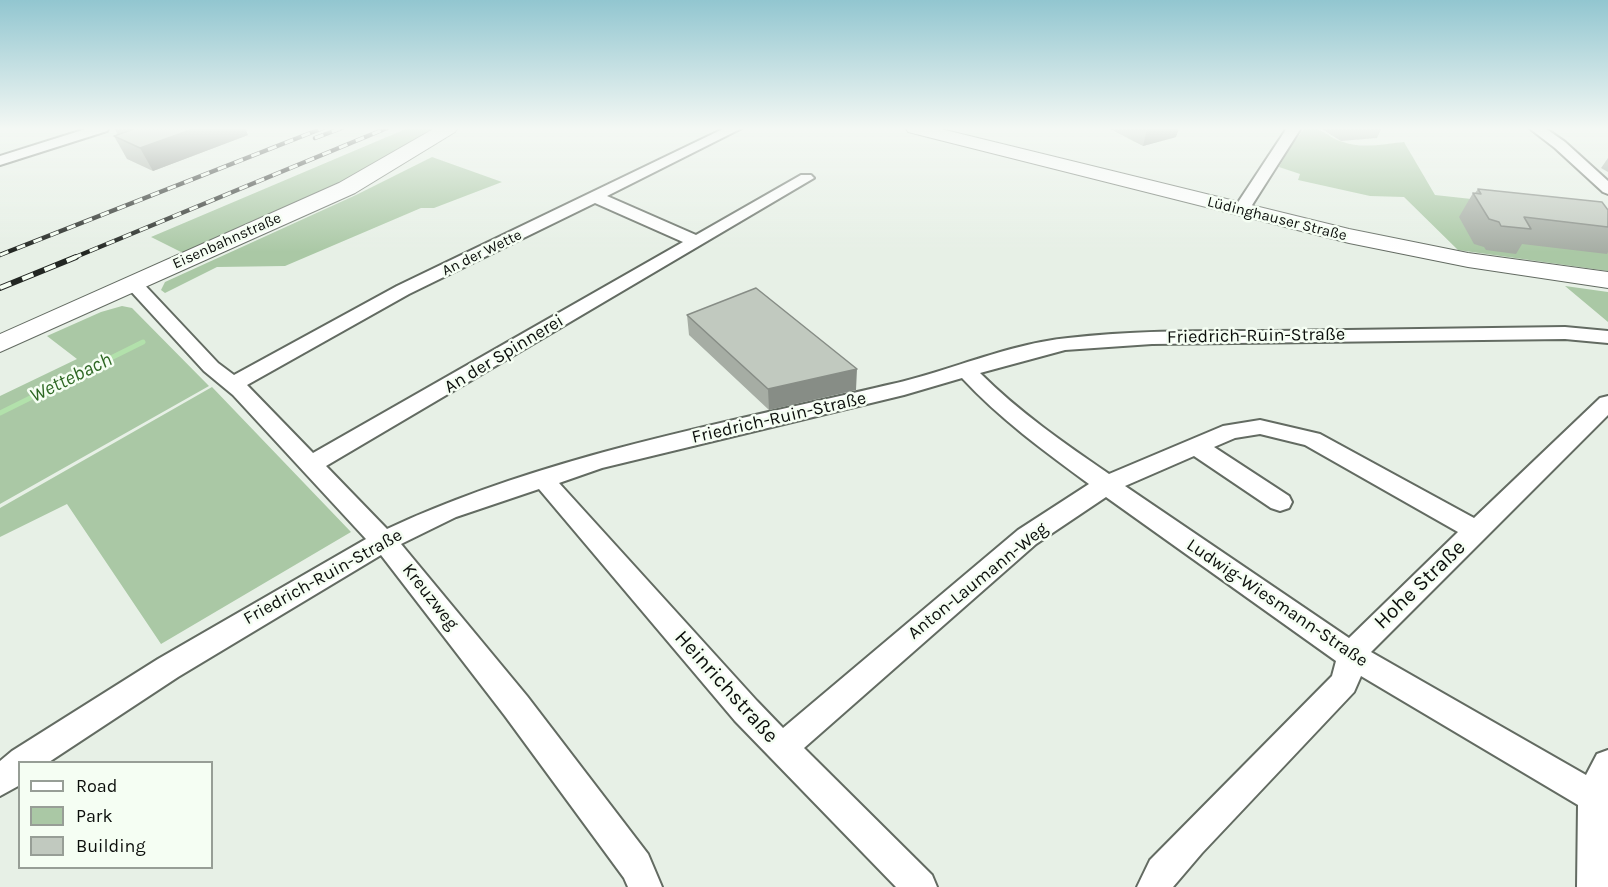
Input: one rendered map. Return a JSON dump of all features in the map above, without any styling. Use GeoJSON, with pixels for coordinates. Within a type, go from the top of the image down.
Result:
{"type":"FeatureCollection","features":[{"type":"Feature","properties":{"kind":"street","name":"Eisenbahnstraße"},"geometry":{"type":"LineString","coordinates":[[0,344],[347,188],[378,169]]}},
{"type":"Feature","properties":{"kind":"street","name":"An der Wette"},"geometry":{"type":"LineString","coordinates":[[233,384],[403,290],[649,169]]}},
{"type":"Feature","properties":{"kind":"street","name":"Lüdinghauser Straße"},"geometry":{"type":"LineString","coordinates":[[1080,169],[1241,210],[1443,256],[1608,280]]}},
{"type":"Feature","properties":{"kind":"street"},"geometry":{"type":"LineString","coordinates":[[1241,210],[1268,169]]}},
{"type":"Feature","properties":{"kind":"street"},"geometry":{"type":"LineString","coordinates":[[1587,169],[1608,189]]}},
{"type":"Feature","properties":{"kind":"street","name":"An der Spinnerei"},"geometry":{"type":"LineString","coordinates":[[311,464],[806,178]]}},
{"type":"Feature","properties":{"kind":"street"},"geometry":{"type":"LineString","coordinates":[[593,196],[696,241]]}},
{"type":"Feature","properties":{"kind":"street","name":"Kreuzweg"},"geometry":{"type":"LineString","coordinates":[[133,283],[211,367],[233,384],[384,541],[544,744],[636,866],[645,887]]}},
{"type":"Feature","properties":{"kind":"street","name":"Friedrich-Ruin-Straße"},"geometry":{"type":"LineString","coordinates":[[25,761],[168,668],[384,541],[447,511],[544,477],[640,450],[904,388],[1049,347],[1100,341],[1152,338],[1565,333],[1608,337]]}},
{"type":"Feature","properties":{"kind":"street","name":"Ludwig-Wiesmann-Straße"},"geometry":{"type":"LineString","coordinates":[[967,370],[1007,411],[1237,578],[1352,656],[1601,801]]}},
{"type":"Feature","properties":{"kind":"street","name":"Hohe Straße"},"geometry":{"type":"LineString","coordinates":[[1154,887],[1162,872],[1190,840],[1344,683],[1352,656],[1365,638],[1608,403]]}},
{"type":"Feature","properties":{"kind":"street","name":"Anton-Laumann-Weg"},"geometry":{"type":"LineString","coordinates":[[782,748],[1015,546],[1106,485],[1231,431],[1260,427],[1295,434],[1325,446],[1476,531]]}},
{"type":"Feature","properties":{"kind":"street"},"geometry":{"type":"LineString","coordinates":[[1195,446],[1280,502]]}},
{"type":"Feature","properties":{"kind":"street","name":"Heinrichstraße"},"geometry":{"type":"LineString","coordinates":[[544,477],[549,487],[782,748],[920,887]]}},
{"type":"Feature","properties":{"kind":"street"},"geometry":{"type":"LineString","coordinates":[[1594,887],[1601,801],[1600,774],[1608,765]]}},
{"type":"Feature","properties":{"kind":"street"},"geometry":{"type":"LineString","coordinates":[[0,781],[18,767]]}},
{"type":"Feature","properties":{"kind":"green space"},"geometry":{"type":"Polygon","coordinates":[[[310,169],[374,169],[185,254],[151,237],[310,169]]]}},
{"type":"Feature","properties":{"kind":"green space"},"geometry":{"type":"Polygon","coordinates":[[[407,169],[467,169],[502,182],[434,208],[421,208],[285,266],[217,267],[165,293],[161,290],[165,282],[407,169]]]}},
{"type":"Feature","properties":{"kind":"green space"},"geometry":{"type":"Polygon","coordinates":[[[1286,169],[1420,169],[1435,195],[1608,214],[1608,271],[1458,250],[1404,197],[1370,196],[1298,180],[1300,174],[1286,169]]]}},
{"type":"Feature","properties":{"kind":"green space"},"geometry":{"type":"Polygon","coordinates":[[[1565,286],[1608,292],[1608,322],[1565,286]]]}},
{"type":"Feature","properties":{"kind":"green space"},"geometry":{"type":"Polygon","coordinates":[[[122,306],[132,308],[209,386],[0,504],[0,396],[77,359],[47,336],[101,312],[122,306]]]}},
{"type":"Feature","properties":{"kind":"green space"},"geometry":{"type":"Polygon","coordinates":[[[212,387],[351,532],[161,644],[67,504],[0,537],[0,508],[212,387]]]}},
{"type":"Feature","properties":{"kind":"building"},"geometry":{"type":"Polygon","coordinates":[[[1478,189],[1602,202],[1608,210],[1608,227],[1524,217],[1531,229],[1501,226],[1499,222],[1489,219],[1473,193],[1481,194],[1478,189]]]}},
{"type":"Feature","properties":{"kind":"building"},"geometry":{"type":"Polygon","coordinates":[[[756,288],[857,369],[768,389],[687,315],[756,288]]]}},
{"type":"Feature","properties":{"kind":"waterway","name":"Wettebach"},"geometry":{"type":"LineString","coordinates":[[0,413],[143,342]]}},
{"type":"Feature","properties":{"kind":"railway"},"geometry":{"type":"LineString","coordinates":[[0,255],[218,169]]}},
{"type":"Feature","properties":{"kind":"railway"},"geometry":{"type":"LineString","coordinates":[[73,258],[287,169]]}},
{"type":"Feature","properties":{"kind":"railway"},"geometry":{"type":"LineString","coordinates":[[0,288],[76,257]]}}]}
